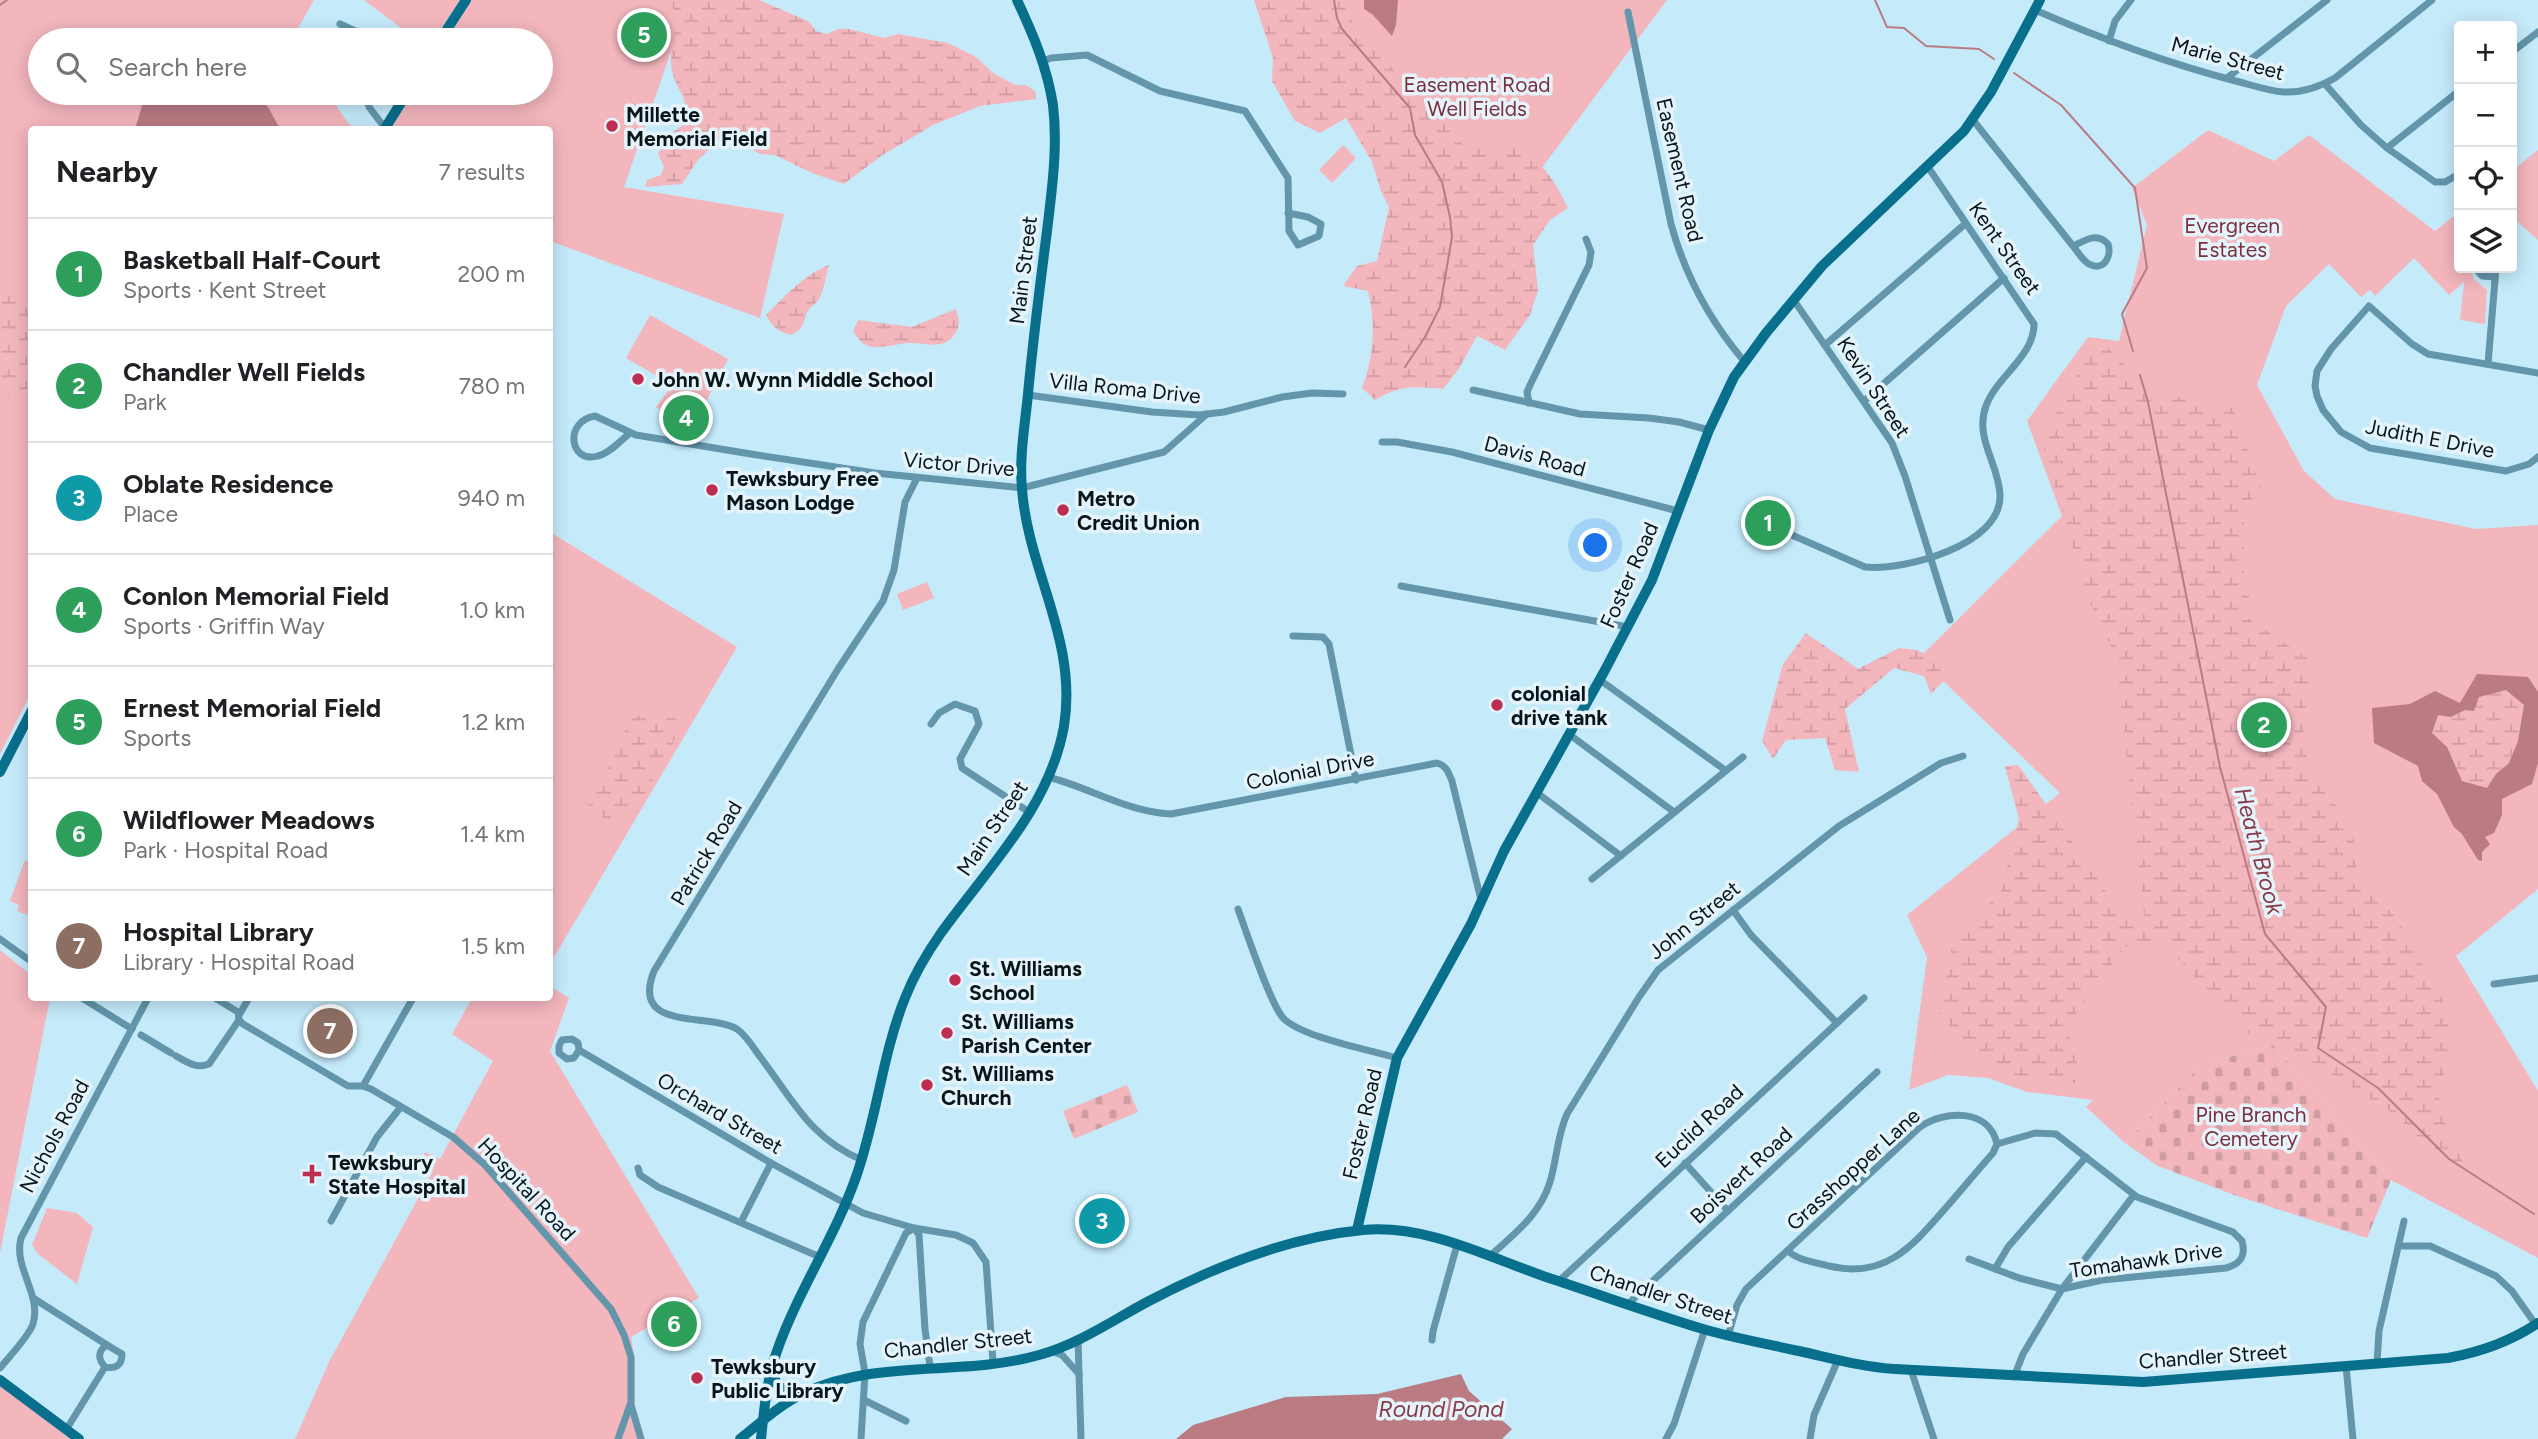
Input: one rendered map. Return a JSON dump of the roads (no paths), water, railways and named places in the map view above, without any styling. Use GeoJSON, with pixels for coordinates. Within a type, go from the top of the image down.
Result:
{"type":"FeatureCollection","features":[{"type":"Feature","properties":{"kind":"main road"},"geometry":{"type":"LineString","coordinates":[[448,28],[466,0]]}},
{"type":"Feature","properties":{"kind":"main road","name":"Main Street"},"geometry":{"type":"LineString","coordinates":[[761,1439],[771,1368],[846,1203],[862,1160],[897,1021],[911,985],[941,933],[1030,812],[1048,777],[1063,727],[1067,697],[1066,663],[1033,544],[1022,488],[1021,462],[1055,149],[1053,107],[1043,61],[1017,0]]}},
{"type":"Feature","properties":{"kind":"main road","name":"Foster Road"},"geometry":{"type":"LineString","coordinates":[[1357,1230],[1397,1058],[1440,984],[1536,792],[1570,735],[1652,580],[1724,394],[1744,361],[1822,266],[1928,167],[1973,120],[2038,5]]}},
{"type":"Feature","properties":{"kind":"main road"},"geometry":{"type":"LineString","coordinates":[[387,126],[400,105]]}},
{"type":"Feature","properties":{"kind":"main road"},"geometry":{"type":"LineString","coordinates":[[0,772],[28,717]]}},
{"type":"Feature","properties":{"kind":"main road","name":"Chandler Street"},"geometry":{"type":"LineString","coordinates":[[740,1439],[801,1394],[828,1382],[865,1373],[1031,1357],[1077,1340],[1158,1296],[1232,1261],[1357,1230],[1409,1231],[1431,1235],[1559,1281],[1728,1336],[1838,1360],[1911,1370],[2143,1382],[2469,1354],[2502,1343],[2537,1324]]}},
{"type":"Feature","properties":{"kind":"main road"},"geometry":{"type":"LineString","coordinates":[[771,1368],[774,1381],[780,1388],[801,1394]]}},
{"type":"Feature","properties":{"kind":"main road"},"geometry":{"type":"LineString","coordinates":[[0,1380],[64,1434],[79,1439]]}},
{"type":"Feature","properties":{"kind":"street"},"geometry":{"type":"LineString","coordinates":[[2109,41],[2115,21],[2131,0]]}},
{"type":"Feature","properties":{"kind":"street"},"geometry":{"type":"LineString","coordinates":[[2227,78],[2327,0]]}},
{"type":"Feature","properties":{"kind":"street","name":"Marie Street"},"geometry":{"type":"LineString","coordinates":[[2038,5],[2109,41],[2227,78],[2282,92],[2313,89],[2325,84],[2432,0]]}},
{"type":"Feature","properties":{"kind":"street","name":"Easement Road"},"geometry":{"type":"LineString","coordinates":[[1628,12],[1678,249],[1713,319],[1744,361]]}},
{"type":"Feature","properties":{"kind":"street"},"geometry":{"type":"LineString","coordinates":[[340,24],[349,28]]}},
{"type":"Feature","properties":{"kind":"street"},"geometry":{"type":"LineString","coordinates":[[2517,48],[2538,32]]}},
{"type":"Feature","properties":{"kind":"street"},"geometry":{"type":"LineString","coordinates":[[1043,61],[1087,55],[1160,91],[1245,111],[1288,178],[1288,213],[1289,231],[1298,245],[1319,236],[1321,224],[1308,217],[1288,213]]}},
{"type":"Feature","properties":{"kind":"street"},"geometry":{"type":"LineString","coordinates":[[2325,84],[2361,125],[2387,148],[2435,182],[2445,182],[2454,177]]}},
{"type":"Feature","properties":{"kind":"street"},"geometry":{"type":"LineString","coordinates":[[2387,148],[2454,96]]}},
{"type":"Feature","properties":{"kind":"street"},"geometry":{"type":"LineString","coordinates":[[369,105],[383,126]]}},
{"type":"Feature","properties":{"kind":"street"},"geometry":{"type":"LineString","coordinates":[[1973,120],[2073,246],[2085,261],[2092,265],[2104,263],[2110,256],[2108,244],[2099,237],[2073,246]]}},
{"type":"Feature","properties":{"kind":"street","name":"Kent Street"},"geometry":{"type":"LineString","coordinates":[[1778,529],[1865,567],[1891,568],[1955,549],[1993,519],[2000,503],[1997,478],[1983,435],[1983,415],[1986,404],[2027,347],[2034,331],[2031,317],[1928,167]]}},
{"type":"Feature","properties":{"kind":"street"},"geometry":{"type":"LineString","coordinates":[[1825,345],[1965,224]]}},
{"type":"Feature","properties":{"kind":"street"},"geometry":{"type":"LineString","coordinates":[[1529,403],[1527,392],[1589,265],[1591,252],[1586,239]]}},
{"type":"Feature","properties":{"kind":"street"},"geometry":{"type":"LineString","coordinates":[[2479,273],[2482,276],[2495,277]]}},
{"type":"Feature","properties":{"kind":"street"},"geometry":{"type":"LineString","coordinates":[[2495,273],[2488,364],[2538,373]]}},
{"type":"Feature","properties":{"kind":"street"},"geometry":{"type":"LineString","coordinates":[[1864,401],[2004,278]]}},
{"type":"Feature","properties":{"kind":"street","name":"Kevin Street"},"geometry":{"type":"LineString","coordinates":[[1793,299],[1884,430],[1899,460],[1950,620]]}},
{"type":"Feature","properties":{"kind":"street","name":"Judith E Drive"},"geometry":{"type":"LineString","coordinates":[[2488,364],[2439,357],[2420,351],[2369,306],[2330,349],[2317,371],[2315,386],[2317,396],[2330,421],[2341,432],[2370,448],[2506,471],[2529,464],[2538,457]]}},
{"type":"Feature","properties":{"kind":"street"},"geometry":{"type":"LineString","coordinates":[[1473,390],[1580,414],[1679,422],[1709,430]]}},
{"type":"Feature","properties":{"kind":"street","name":"Villa Roma Drive"},"geometry":{"type":"LineString","coordinates":[[1028,394],[1152,412],[1207,414],[1282,397],[1312,393],[1343,394]]}},
{"type":"Feature","properties":{"kind":"street","name":"Victor Drive"},"geometry":{"type":"LineString","coordinates":[[630,433],[610,450],[590,457],[581,454],[573,439],[578,426],[588,417],[595,416],[630,433],[692,444],[917,478],[1022,488],[1164,452],[1207,414]]}},
{"type":"Feature","properties":{"kind":"street","name":"Davis Road"},"geometry":{"type":"LineString","coordinates":[[1382,442],[1397,442],[1452,452],[1678,510]]}},
{"type":"Feature","properties":{"kind":"street","name":"Patrick Road"},"geometry":{"type":"LineString","coordinates":[[862,1160],[838,1148],[808,1124],[760,1055],[738,1030],[722,1024],[666,1016],[653,1002],[649,989],[654,971],[838,668],[883,601],[894,570],[905,502],[917,478]]}},
{"type":"Feature","properties":{"kind":"street"},"geometry":{"type":"LineString","coordinates":[[1401,586],[1628,627]]}},
{"type":"Feature","properties":{"kind":"street"},"geometry":{"type":"LineString","coordinates":[[1293,636],[1323,637],[1329,644],[1356,780]]}},
{"type":"Feature","properties":{"kind":"street"},"geometry":{"type":"LineString","coordinates":[[1600,680],[1726,770]]}},
{"type":"Feature","properties":{"kind":"street"},"geometry":{"type":"LineString","coordinates":[[931,724],[939,713],[955,704],[975,712],[979,724],[960,760],[962,768],[1030,812]]}},
{"type":"Feature","properties":{"kind":"street"},"geometry":{"type":"LineString","coordinates":[[1570,735],[1674,813]]}},
{"type":"Feature","properties":{"kind":"street","name":"John Street"},"geometry":{"type":"LineString","coordinates":[[1489,1257],[1531,1217],[1541,1203],[1552,1175],[1560,1131],[1567,1114],[1658,970],[1839,826],[1941,763],[1963,755]]}},
{"type":"Feature","properties":{"kind":"street"},"geometry":{"type":"LineString","coordinates":[[1592,879],[1743,757]]}},
{"type":"Feature","properties":{"kind":"street","name":"Colonial Drive"},"geometry":{"type":"LineString","coordinates":[[1048,777],[1094,792],[1133,809],[1171,814],[1437,763],[1446,768],[1452,780],[1481,900]]}},
{"type":"Feature","properties":{"kind":"street"},"geometry":{"type":"LineString","coordinates":[[1536,792],[1621,856]]}},
{"type":"Feature","properties":{"kind":"street"},"geometry":{"type":"LineString","coordinates":[[1238,909],[1273,1002],[1284,1019],[1311,1034],[1397,1058]]}},
{"type":"Feature","properties":{"kind":"street"},"geometry":{"type":"LineString","coordinates":[[1733,910],[1751,935],[1837,1023]]}},
{"type":"Feature","properties":{"kind":"street"},"geometry":{"type":"LineString","coordinates":[[0,939],[28,959]]}},
{"type":"Feature","properties":{"kind":"street"},"geometry":{"type":"LineString","coordinates":[[2494,984],[2538,978]]}},
{"type":"Feature","properties":{"kind":"street","name":"Euclid Road"},"geometry":{"type":"LineString","coordinates":[[1559,1281],[1864,998]]}},
{"type":"Feature","properties":{"kind":"street"},"geometry":{"type":"LineString","coordinates":[[87,1001],[132,1029]]}},
{"type":"Feature","properties":{"kind":"street","name":"Nichols Road"},"geometry":{"type":"LineString","coordinates":[[0,1368],[31,1327],[33,1298],[19,1256],[21,1238],[146,1001]]}},
{"type":"Feature","properties":{"kind":"street","name":"Hospital Road"},"geometry":{"type":"LineString","coordinates":[[219,1001],[239,1017],[348,1086],[363,1086],[453,1138],[484,1164],[611,1309],[631,1357],[631,1405],[641,1439]]}},
{"type":"Feature","properties":{"kind":"street"},"geometry":{"type":"LineString","coordinates":[[141,1035],[193,1066],[200,1067],[209,1064],[247,1001]]}},
{"type":"Feature","properties":{"kind":"street"},"geometry":{"type":"LineString","coordinates":[[363,1086],[412,1001]]}},
{"type":"Feature","properties":{"kind":"street","name":"Orchard Street"},"geometry":{"type":"LineString","coordinates":[[579,1050],[771,1163],[863,1213],[914,1228],[963,1237],[977,1248],[986,1262],[993,1362]]}},
{"type":"Feature","properties":{"kind":"street","name":"Boisvert Road"},"geometry":{"type":"LineString","coordinates":[[1628,1304],[1877,1072]]}},
{"type":"Feature","properties":{"kind":"street"},"geometry":{"type":"LineString","coordinates":[[331,1221],[377,1137],[400,1108]]}},
{"type":"Feature","properties":{"kind":"street","name":"Grasshopper Lane"},"geometry":{"type":"LineString","coordinates":[[1728,1336],[1743,1293],[1915,1132],[1934,1119],[1957,1115],[1973,1117],[1993,1130],[1997,1144],[1993,1153],[1930,1227],[1911,1247],[1894,1259],[1871,1267],[1847,1269],[1801,1259],[1788,1251]]}},
{"type":"Feature","properties":{"kind":"street","name":"Tomahawk Drive"},"geometry":{"type":"LineString","coordinates":[[1969,1259],[2031,1282],[2062,1289],[2102,1280],[2226,1268],[2241,1260],[2243,1243],[2233,1231],[2134,1195],[2060,1135],[2052,1132],[2035,1133],[1997,1144]]}},
{"type":"Feature","properties":{"kind":"street"},"geometry":{"type":"LineString","coordinates":[[1995,1269],[2008,1247],[2086,1157]]}},
{"type":"Feature","properties":{"kind":"street"},"geometry":{"type":"LineString","coordinates":[[741,1222],[771,1163]]}},
{"type":"Feature","properties":{"kind":"street"},"geometry":{"type":"LineString","coordinates":[[1685,1163],[1728,1211]]}},
{"type":"Feature","properties":{"kind":"street"},"geometry":{"type":"LineString","coordinates":[[638,1168],[640,1175],[658,1188],[820,1257]]}},
{"type":"Feature","properties":{"kind":"street"},"geometry":{"type":"LineString","coordinates":[[2014,1377],[2017,1365],[2062,1289],[2134,1195]]}},
{"type":"Feature","properties":{"kind":"street"},"geometry":{"type":"LineString","coordinates":[[2377,1363],[2379,1331],[2404,1221]]}},
{"type":"Feature","properties":{"kind":"street"},"geometry":{"type":"LineString","coordinates":[[861,1439],[865,1373],[860,1343],[863,1322],[906,1233],[914,1228],[919,1235],[930,1367]]}},
{"type":"Feature","properties":{"kind":"street"},"geometry":{"type":"LineString","coordinates":[[1433,1340],[1433,1331],[1457,1245]]}},
{"type":"Feature","properties":{"kind":"street"},"geometry":{"type":"LineString","coordinates":[[2398,1246],[2430,1246],[2496,1276],[2512,1291],[2537,1324]]}},
{"type":"Feature","properties":{"kind":"street"},"geometry":{"type":"LineString","coordinates":[[33,1298],[122,1354],[116,1367],[104,1367]]}},
{"type":"Feature","properties":{"kind":"street"},"geometry":{"type":"LineString","coordinates":[[1667,1439],[1705,1329]]}},
{"type":"Feature","properties":{"kind":"street"},"geometry":{"type":"LineString","coordinates":[[1077,1340],[1081,1439]]}},
{"type":"Feature","properties":{"kind":"street"},"geometry":{"type":"LineString","coordinates":[[104,1367],[99,1354],[107,1345]]}},
{"type":"Feature","properties":{"kind":"street"},"geometry":{"type":"LineString","coordinates":[[1051,1351],[1062,1355],[1079,1375]]}},
{"type":"Feature","properties":{"kind":"street"},"geometry":{"type":"LineString","coordinates":[[1810,1439],[1814,1415],[1838,1360]]}},
{"type":"Feature","properties":{"kind":"street"},"geometry":{"type":"LineString","coordinates":[[2346,1366],[2353,1439]]}},
{"type":"Feature","properties":{"kind":"street"},"geometry":{"type":"LineString","coordinates":[[64,1434],[104,1367]]}},
{"type":"Feature","properties":{"kind":"street"},"geometry":{"type":"LineString","coordinates":[[1911,1370],[1934,1439]]}},
{"type":"Feature","properties":{"kind":"street"},"geometry":{"type":"LineString","coordinates":[[864,1400],[906,1421]]}},
{"type":"Feature","properties":{"kind":"street","name":"Hospital Road"},"geometry":{"type":"LineString","coordinates":[[618,1439],[631,1405]]}},
{"type":"Feature","properties":{"kind":"water"},"geometry":{"type":"Polygon","coordinates":[[[1364,0],[1398,0],[1396,25],[1392,36],[1364,9],[1364,0]]]}},
{"type":"Feature","properties":{"kind":"water"},"geometry":{"type":"Polygon","coordinates":[[[142,105],[266,105],[278,126],[136,126],[142,105]]]}},
{"type":"Feature","properties":{"kind":"water"},"geometry":{"type":"Polygon","coordinates":[[[2477,674],[2528,677],[2538,692],[2538,763],[2532,784],[2502,799],[2502,815],[2494,833],[2485,837],[2490,844],[2482,852],[2482,861],[2478,860],[2462,834],[2454,827],[2437,794],[2422,781],[2418,766],[2374,743],[2372,708],[2410,704],[2435,691],[2460,703],[2477,674]],[[2506,690],[2479,697],[2474,711],[2465,710],[2451,717],[2438,715],[2432,733],[2447,747],[2462,781],[2487,788],[2496,774],[2509,763],[2518,741],[2524,705],[2506,690]]]}},
{"type":"Feature","properties":{"kind":"water","name":"Round Pond"},"geometry":{"type":"Polygon","coordinates":[[[1461,1374],[1469,1391],[1512,1429],[1502,1439],[1176,1439],[1193,1425],[1286,1397],[1377,1394],[1461,1374]]]}},
{"type":"Feature","properties":{"kind":"waterway"},"geometry":{"type":"LineString","coordinates":[[0,5],[7,0]]}},
{"type":"Feature","properties":{"kind":"waterway"},"geometry":{"type":"LineString","coordinates":[[1334,0],[1342,29],[1410,108],[1415,135],[1442,182],[1450,217],[1452,237],[1440,307],[1425,337],[1405,367]]}},
{"type":"Feature","properties":{"kind":"waterway","name":"Heath Brook"},"geometry":{"type":"LineString","coordinates":[[1875,0],[1887,27],[1904,28],[1926,46],[1979,49],[1994,59]]}},
{"type":"Feature","properties":{"kind":"waterway","name":"Heath Brook"},"geometry":{"type":"LineString","coordinates":[[2014,73],[2061,105],[2135,188],[2147,268],[2122,314],[2133,351]]}},
{"type":"Feature","properties":{"kind":"waterway","name":"Heath Brook"},"geometry":{"type":"LineString","coordinates":[[2140,375],[2148,402],[2220,767],[2265,934],[2326,1007],[2318,1048],[2378,1088],[2449,1159],[2534,1214]]}},
{"type":"Feature","properties":{"kind":"place","name":"Ernest Memorial Field"},"geometry":{"type":"Point","coordinates":[644,35]}},
{"type":"Feature","properties":{"kind":"place","name":"Millette Memorial Field"},"geometry":{"type":"Point","coordinates":[612,126]}},
{"type":"Feature","properties":{"kind":"place","name":"John W. Wynn Middle School"},"geometry":{"type":"Point","coordinates":[638,379]}},
{"type":"Feature","properties":{"kind":"place","name":"Conlon Memorial Field"},"geometry":{"type":"Point","coordinates":[686,418]}},
{"type":"Feature","properties":{"kind":"place","name":"Tewksbury Free Mason Lodge"},"geometry":{"type":"Point","coordinates":[712,490]}},
{"type":"Feature","properties":{"kind":"place","name":"Metro Credit Union"},"geometry":{"type":"Point","coordinates":[1063,510]}},
{"type":"Feature","properties":{"kind":"place","name":"Basketball Half-Court"},"geometry":{"type":"Point","coordinates":[1768,523]}},
{"type":"Feature","properties":{"kind":"place","name":"colonial drive tank"},"geometry":{"type":"Point","coordinates":[1497,705]}},
{"type":"Feature","properties":{"kind":"place","name":"Chandler Well Fields"},"geometry":{"type":"Point","coordinates":[2264,725]}},
{"type":"Feature","properties":{"kind":"place","name":"St. Williams School"},"geometry":{"type":"Point","coordinates":[955,980]}},
{"type":"Feature","properties":{"kind":"place","name":"Hospital Library"},"geometry":{"type":"Point","coordinates":[330,1031]}},
{"type":"Feature","properties":{"kind":"place","name":"St. Williams Parish Center"},"geometry":{"type":"Point","coordinates":[947,1033]}},
{"type":"Feature","properties":{"kind":"place","name":"St. Williams Church"},"geometry":{"type":"Point","coordinates":[927,1085]}},
{"type":"Feature","properties":{"kind":"place","name":"Tewksbury State Hospital"},"geometry":{"type":"Point","coordinates":[312,1174]}},
{"type":"Feature","properties":{"kind":"place","name":"Oblate Residence"},"geometry":{"type":"Point","coordinates":[1102,1221]}},
{"type":"Feature","properties":{"kind":"place","name":"Wildflower Meadows"},"geometry":{"type":"Point","coordinates":[674,1324]}},
{"type":"Feature","properties":{"kind":"place","name":"Tewksbury Public Library"},"geometry":{"type":"Point","coordinates":[697,1378]}},
{"type":"Feature","properties":{"kind":"park label","name":"Easement Road Well Fields"},"geometry":{"type":"Point","coordinates":[1477,96]}},
{"type":"Feature","properties":{"kind":"park label","name":"Evergreen Estates"},"geometry":{"type":"Point","coordinates":[2232,237]}},
{"type":"Feature","properties":{"kind":"park label","name":"Pine Branch Cemetery"},"geometry":{"type":"Point","coordinates":[2251,1126]}}]}
